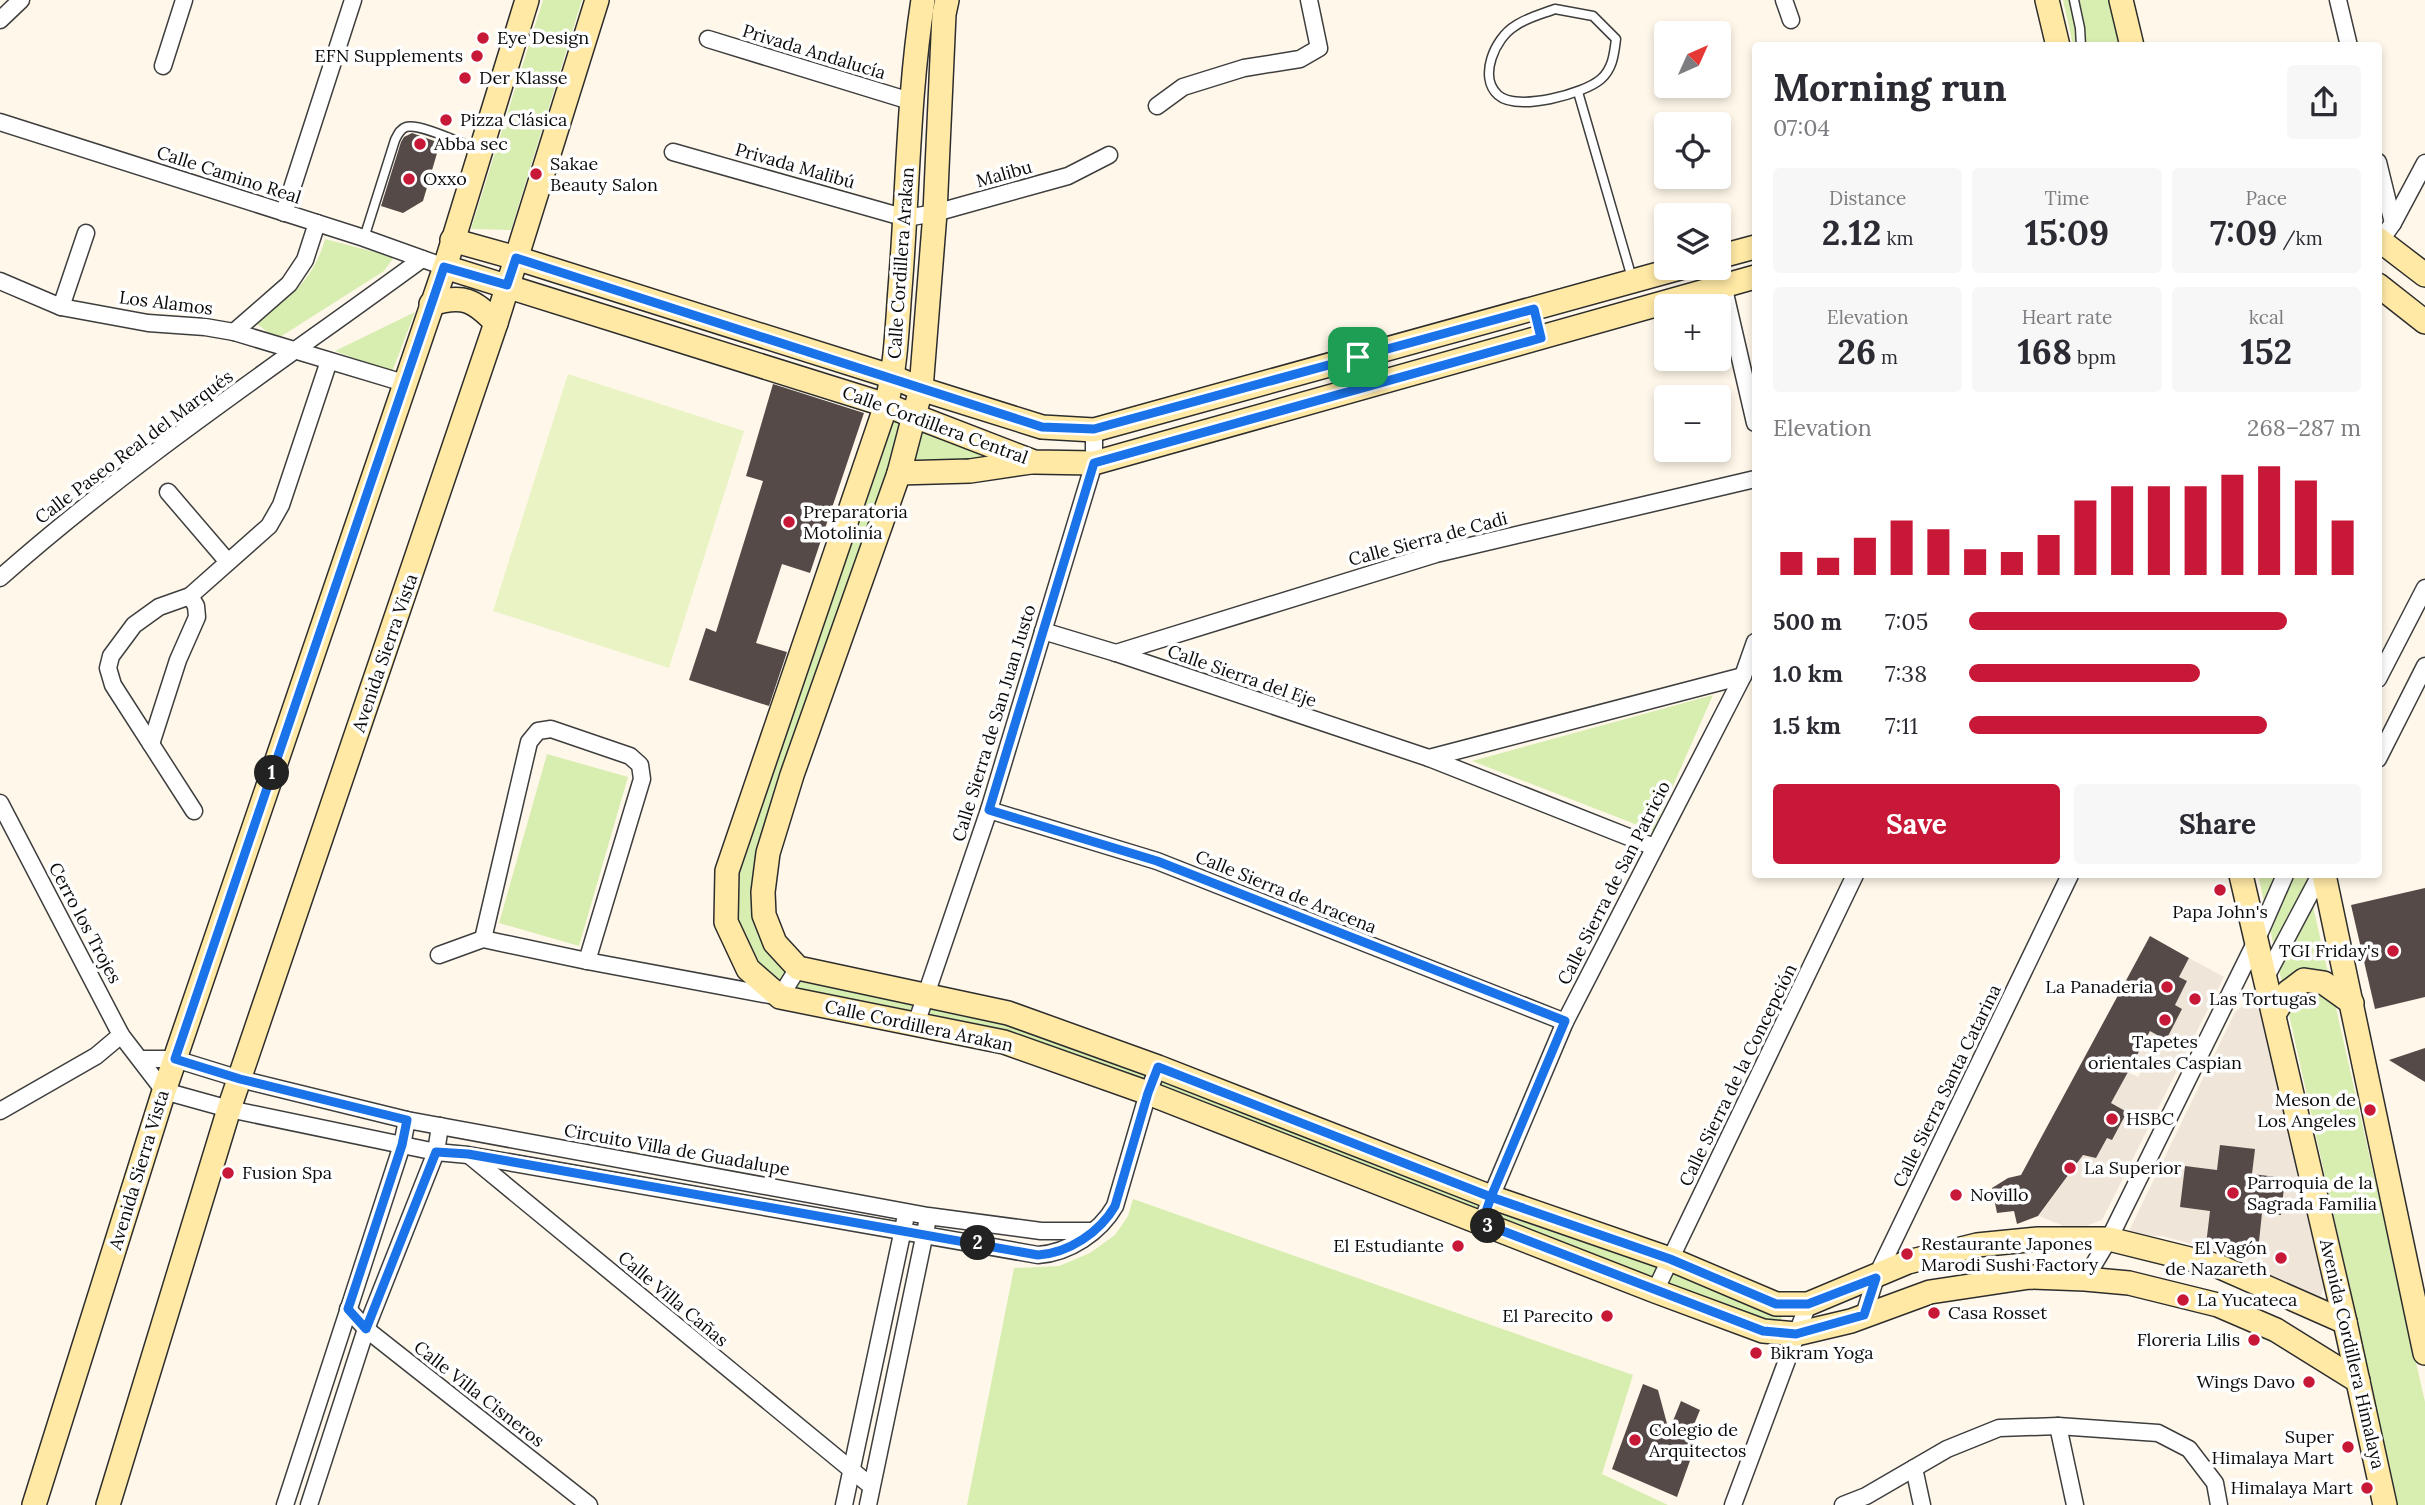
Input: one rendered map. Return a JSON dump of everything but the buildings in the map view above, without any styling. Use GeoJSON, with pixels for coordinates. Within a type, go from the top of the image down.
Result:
{"type":"FeatureCollection","features":[{"type":"Feature","properties":{"kind":"street"},"geometry":{"type":"LineString","coordinates":[[0,20],[21,0]]}},
{"type":"Feature","properties":{"kind":"street"},"geometry":{"type":"LineString","coordinates":[[163,66],[184,0]]}},
{"type":"Feature","properties":{"kind":"street"},"geometry":{"type":"LineString","coordinates":[[284,213],[353,0]]}},
{"type":"Feature","properties":{"kind":"street","name":"Avenida Sierra Vista"},"geometry":{"type":"LineString","coordinates":[[34,1505],[164,1091],[444,267],[527,0]]}},
{"type":"Feature","properties":{"kind":"street","name":"Avenida Sierra Vista"},"geometry":{"type":"LineString","coordinates":[[108,1505],[229,1109],[496,323],[597,0]]}},
{"type":"Feature","properties":{"kind":"street","name":"Calle Cordillera Arakan"},"geometry":{"type":"LineString","coordinates":[[923,0],[910,101],[906,218],[893,377],[886,405],[727,871],[726,922],[748,969],[779,998],[1004,1042],[1148,1093],[1763,1331],[1796,1334],[1864,1315],[1930,1292],[2030,1277],[2085,1279],[2129,1283],[2218,1305],[2276,1330],[2358,1381]]}},
{"type":"Feature","properties":{"kind":"street","name":"Calle Cordillera Arakan"},"geometry":{"type":"LineString","coordinates":[[947,0],[944,14],[935,213],[921,389],[899,473],[792,775],[768,853],[764,915],[775,943],[798,968],[1008,1013],[1158,1067],[1491,1197],[1670,1259],[1776,1304],[1808,1304],[1876,1278],[1908,1262],[1976,1245],[2038,1239],[2109,1239],[2218,1266],[2345,1322]]}},
{"type":"Feature","properties":{"kind":"street"},"geometry":{"type":"LineString","coordinates":[[1157,106],[1183,87],[1244,68],[1300,59],[1319,48],[1309,0]]}},
{"type":"Feature","properties":{"kind":"street"},"geometry":{"type":"LineString","coordinates":[[1784,0],[1791,20]]}},
{"type":"Feature","properties":{"kind":"street"},"geometry":{"type":"LineString","coordinates":[[2047,0],[2057,42]]}},
{"type":"Feature","properties":{"kind":"street"},"geometry":{"type":"LineString","coordinates":[[2121,0],[2131,42]]}},
{"type":"Feature","properties":{"kind":"street"},"geometry":{"type":"LineString","coordinates":[[2338,0],[2348,42]]}},
{"type":"Feature","properties":{"kind":"street","name":"Privada Andalucía"},"geometry":{"type":"LineString","coordinates":[[708,39],[910,101]]}},
{"type":"Feature","properties":{"kind":"street","name":"Calle Camino Real"},"geometry":{"type":"LineString","coordinates":[[0,122],[364,238],[444,267]]}},
{"type":"Feature","properties":{"kind":"street","name":"Privada Malibú"},"geometry":{"type":"LineString","coordinates":[[673,152],[906,218]]}},
{"type":"Feature","properties":{"kind":"street","name":"Malibu"},"geometry":{"type":"LineString","coordinates":[[906,218],[935,213],[1068,176],[1109,155]]}},
{"type":"Feature","properties":{"kind":"street"},"geometry":{"type":"LineString","coordinates":[[2425,163],[2383,236],[2425,275]]}},
{"type":"Feature","properties":{"kind":"street","name":"Los Alamos"},"geometry":{"type":"LineString","coordinates":[[0,281],[61,307],[148,323],[234,332],[289,284],[305,260],[317,223]]}},
{"type":"Feature","properties":{"kind":"street"},"geometry":{"type":"LineString","coordinates":[[455,229],[466,230],[477,237],[495,241],[524,233]]}},
{"type":"Feature","properties":{"kind":"street","name":"Calle Cordillera Central"},"geometry":{"type":"LineString","coordinates":[[455,229],[516,258],[1042,427],[1094,429],[1654,275]]}},
{"type":"Feature","properties":{"kind":"street"},"geometry":{"type":"LineString","coordinates":[[61,307],[86,233]]}},
{"type":"Feature","properties":{"kind":"street"},"geometry":{"type":"LineString","coordinates":[[1731,253],[1752,248]]}},
{"type":"Feature","properties":{"kind":"street"},"geometry":{"type":"LineString","coordinates":[[295,352],[422,259]]}},
{"type":"Feature","properties":{"kind":"street","name":"Calle Cordillera Central"},"geometry":{"type":"LineString","coordinates":[[444,267],[886,405],[1034,462],[1094,463],[1541,338],[1704,280]]}},
{"type":"Feature","properties":{"kind":"street","name":"Calle Cordillera Central"},"geometry":{"type":"LineString","coordinates":[[1731,275],[1752,277]]}},
{"type":"Feature","properties":{"kind":"street"},"geometry":{"type":"LineString","coordinates":[[1722,280],[1752,410]]}},
{"type":"Feature","properties":{"kind":"street"},"geometry":{"type":"LineString","coordinates":[[2382,288],[2425,322]]}},
{"type":"Feature","properties":{"kind":"street"},"geometry":{"type":"LineString","coordinates":[[431,304],[445,299],[461,298],[474,302],[496,323]]}},
{"type":"Feature","properties":{"kind":"street"},"geometry":{"type":"LineString","coordinates":[[1534,309],[1541,338]]}},
{"type":"Feature","properties":{"kind":"street"},"geometry":{"type":"LineString","coordinates":[[234,332],[404,383]]}},
{"type":"Feature","properties":{"kind":"street","name":"Calle Paseo Real del Marqués"},"geometry":{"type":"LineString","coordinates":[[0,578],[59,525],[295,352]]}},
{"type":"Feature","properties":{"kind":"street"},"geometry":{"type":"LineString","coordinates":[[194,811],[113,684],[108,668],[111,656],[143,617],[159,607],[190,596],[268,526],[281,505],[329,361]]}},
{"type":"Feature","properties":{"kind":"street","name":"Calle Sierra de San Juan Justo"},"geometry":{"type":"LineString","coordinates":[[916,1024],[989,810],[1094,463],[1094,429]]}},
{"type":"Feature","properties":{"kind":"street"},"geometry":{"type":"LineString","coordinates":[[899,473],[970,471],[1034,462]]}},
{"type":"Feature","properties":{"kind":"street","name":"Calle Sierra de Cadi"},"geometry":{"type":"LineString","coordinates":[[1116,653],[1436,554],[1752,480]]}},
{"type":"Feature","properties":{"kind":"street"},"geometry":{"type":"LineString","coordinates":[[168,492],[228,562]]}},
{"type":"Feature","properties":{"kind":"street"},"geometry":{"type":"LineString","coordinates":[[2382,671],[2425,588]]}},
{"type":"Feature","properties":{"kind":"street"},"geometry":{"type":"LineString","coordinates":[[151,744],[178,660],[197,617],[196,606],[190,596]]}},
{"type":"Feature","properties":{"kind":"street","name":"Calle Sierra del Eje"},"geometry":{"type":"LineString","coordinates":[[1043,631],[1429,758],[1654,847]]}},
{"type":"Feature","properties":{"kind":"street","name":"Calle Sierra de San Patricio"},"geometry":{"type":"LineString","coordinates":[[1482,1223],[1565,1021],[1743,676],[1752,650]]}},
{"type":"Feature","properties":{"kind":"street"},"geometry":{"type":"LineString","coordinates":[[2382,751],[2425,666]]}},
{"type":"Feature","properties":{"kind":"street"},"geometry":{"type":"LineString","coordinates":[[1429,758],[1743,676]]}},
{"type":"Feature","properties":{"kind":"street"},"geometry":{"type":"LineString","coordinates":[[483,939],[529,742],[538,731],[551,729],[630,756],[640,765],[642,779],[587,961]]}},
{"type":"Feature","properties":{"kind":"street","name":"Cerro los Trojes"},"geometry":{"type":"LineString","coordinates":[[0,803],[121,1035],[164,1091]]}},
{"type":"Feature","properties":{"kind":"street","name":"Calle Sierra de Aracena"},"geometry":{"type":"LineString","coordinates":[[989,810],[1157,861],[1565,1021]]}},
{"type":"Feature","properties":{"kind":"street","name":"Calle Sierra de la Concepción"},"geometry":{"type":"LineString","coordinates":[[1655,1291],[1854,878]]}},
{"type":"Feature","properties":{"kind":"street","name":"Calle Sierra Santa Catarina"},"geometry":{"type":"LineString","coordinates":[[1864,1315],[1876,1278],[2069,878]]}},
{"type":"Feature","properties":{"kind":"street","name":"Avenida Cordillera Himalaya"},"geometry":{"type":"LineString","coordinates":[[2242,878],[2385,1505]]}},
{"type":"Feature","properties":{"kind":"street"},"geometry":{"type":"LineString","coordinates":[[2085,1279],[2109,1239],[2257,939],[2284,878]]}},
{"type":"Feature","properties":{"kind":"street"},"geometry":{"type":"LineString","coordinates":[[2266,977],[2320,878]]}},
{"type":"Feature","properties":{"kind":"street"},"geometry":{"type":"LineString","coordinates":[[2323,878],[2419,1296],[2425,1353]]}},
{"type":"Feature","properties":{"kind":"street"},"geometry":{"type":"LineString","coordinates":[[439,955],[483,939],[779,998],[798,968]]}},
{"type":"Feature","properties":{"kind":"street"},"geometry":{"type":"LineString","coordinates":[[2274,1014],[2288,992],[2305,980],[2324,983],[2352,1003]]}},
{"type":"Feature","properties":{"kind":"street"},"geometry":{"type":"LineString","coordinates":[[0,1111],[96,1056],[121,1035]]}},
{"type":"Feature","properties":{"kind":"street"},"geometry":{"type":"LineString","coordinates":[[139,1059],[175,1059]]}},
{"type":"Feature","properties":{"kind":"street","name":"Circuito Villa de Guadalupe"},"geometry":{"type":"LineString","coordinates":[[175,1059],[240,1079],[407,1120],[928,1216],[1041,1231],[1095,1231]]}},
{"type":"Feature","properties":{"kind":"street"},"geometry":{"type":"LineString","coordinates":[[164,1091],[229,1109],[436,1152],[468,1154],[1038,1255],[1064,1250],[1095,1231],[1107,1220],[1115,1206],[1158,1067]]}},
{"type":"Feature","properties":{"kind":"street"},"geometry":{"type":"LineString","coordinates":[[288,1504],[402,1145],[407,1120]]}},
{"type":"Feature","properties":{"kind":"street"},"geometry":{"type":"LineString","coordinates":[[309,1505],[366,1329],[436,1152],[440,1126]]}},
{"type":"Feature","properties":{"kind":"street"},"geometry":{"type":"LineString","coordinates":[[468,1154],[472,1132]]}},
{"type":"Feature","properties":{"kind":"street","name":"Calle Villa Cañas"},"geometry":{"type":"LineString","coordinates":[[468,1154],[871,1486]]}},
{"type":"Feature","properties":{"kind":"street"},"geometry":{"type":"LineString","coordinates":[[845,1505],[907,1211]]}},
{"type":"Feature","properties":{"kind":"street"},"geometry":{"type":"LineString","coordinates":[[868,1505],[928,1216]]}},
{"type":"Feature","properties":{"kind":"street"},"geometry":{"type":"LineString","coordinates":[[1733,1505],[1808,1304]]}},
{"type":"Feature","properties":{"kind":"street","name":"Calle Villa Cisneros"},"geometry":{"type":"LineString","coordinates":[[348,1309],[366,1329],[589,1505]]}},
{"type":"Feature","properties":{"kind":"street"},"geometry":{"type":"LineString","coordinates":[[2058,1426],[2075,1505]]}},
{"type":"Feature","properties":{"kind":"street"},"geometry":{"type":"LineString","coordinates":[[1843,1505],[1866,1496],[1947,1449],[1999,1429],[2058,1426],[2158,1433],[2189,1449],[2214,1483],[2220,1505]]}},
{"type":"Feature","properties":{"kind":"street"},"geometry":{"type":"LineString","coordinates":[[1914,1468],[1922,1505]]}},
{"type":"Feature","properties":{"kind":"lane"},"geometry":{"type":"LineString","coordinates":[[2074,0],[2080,42]]}},
{"type":"Feature","properties":{"kind":"lane"},"geometry":{"type":"LineString","coordinates":[[1555,9],[1593,16],[1616,39],[1613,63],[1601,79],[1577,92],[1537,101],[1516,102],[1498,95],[1488,76],[1493,51],[1513,26],[1555,9]]}},
{"type":"Feature","properties":{"kind":"lane"},"geometry":{"type":"LineString","coordinates":[[1577,92],[1633,281]]}},
{"type":"Feature","properties":{"kind":"lane"},"geometry":{"type":"LineString","coordinates":[[364,238],[400,130],[408,126],[420,127],[480,150]]}},
{"type":"Feature","properties":{"kind":"green space"},"geometry":{"type":"Polygon","coordinates":[[[543,0],[582,0],[511,230],[471,229],[543,0]]]}},
{"type":"Feature","properties":{"kind":"green space"},"geometry":{"type":"Polygon","coordinates":[[[2063,0],[2110,0],[2119,42],[2072,42],[2063,0]]]}},
{"type":"Feature","properties":{"kind":"green space"},"geometry":{"type":"Polygon","coordinates":[[[325,239],[394,257],[384,271],[277,339],[257,324],[307,277],[325,239]]]}},
{"type":"Feature","properties":{"kind":"green space"},"geometry":{"type":"Polygon","coordinates":[[[415,312],[392,372],[335,351],[415,312]]]}},
{"type":"Feature","properties":{"kind":"green space"},"geometry":{"type":"Polygon","coordinates":[[[568,374],[744,431],[669,668],[493,611],[568,374]]]}},
{"type":"Feature","properties":{"kind":"green space"},"geometry":{"type":"Polygon","coordinates":[[[891,414],[909,420],[766,845],[776,950],[1016,1019],[1784,1310],[1778,1328],[1147,1090],[779,994],[728,920],[729,869],[891,414]]]}},
{"type":"Feature","properties":{"kind":"green space"},"geometry":{"type":"Polygon","coordinates":[[[915,417],[1034,462],[899,473],[915,417]]]}},
{"type":"Feature","properties":{"kind":"green space"},"geometry":{"type":"Polygon","coordinates":[[[1713,695],[1653,831],[1472,761],[1713,695]]]}},
{"type":"Feature","properties":{"kind":"green space"},"geometry":{"type":"Polygon","coordinates":[[[547,754],[628,777],[579,946],[499,923],[547,754]]]}},
{"type":"Feature","properties":{"kind":"green space"},"geometry":{"type":"Polygon","coordinates":[[[2259,878],[2307,878],[2425,1402],[2425,1505],[2398,1505],[2259,878]]]}},
{"type":"Feature","properties":{"kind":"green space"},"geometry":{"type":"Polygon","coordinates":[[[1133,1199],[1633,1375],[1602,1474],[1668,1505],[967,1505],[1014,1268],[1059,1266],[1090,1253],[1115,1235],[1128,1216],[1133,1199]]]}},
{"type":"Feature","properties":{"kind":"shaded area"},"geometry":{"type":"Polygon","coordinates":[[[2189,958],[2224,977],[2102,1220],[2086,1226],[2066,1227],[2039,1216],[2083,1155],[2096,1132],[2112,1140],[2127,1112],[2111,1103],[2128,1072],[2138,1077],[2145,1065],[2135,1060],[2150,1031],[2166,1039],[2182,1009],[2166,1000],[2183,990],[2187,981],[2179,977],[2189,958]]]}},
{"type":"Feature","properties":{"kind":"shaded area"},"geometry":{"type":"Polygon","coordinates":[[[2253,1001],[2259,1011],[2273,1062],[2325,1286],[2319,1300],[2298,1297],[2256,1265],[2222,1252],[2162,1236],[2127,1235],[2235,1012],[2253,1001]]]}},
{"type":"Feature","properties":{"kind":"place","name":"Eye Design"},"geometry":{"type":"Point","coordinates":[483,38]}},
{"type":"Feature","properties":{"kind":"place","name":"EFN Supplements"},"geometry":{"type":"Point","coordinates":[477,56]}},
{"type":"Feature","properties":{"kind":"place","name":"Der Klasse"},"geometry":{"type":"Point","coordinates":[465,78]}},
{"type":"Feature","properties":{"kind":"place","name":"Pizza Clásica"},"geometry":{"type":"Point","coordinates":[446,120]}},
{"type":"Feature","properties":{"kind":"place","name":"Abba sec"},"geometry":{"type":"Point","coordinates":[420,144]}},
{"type":"Feature","properties":{"kind":"place","name":"Sakae Beauty Salon"},"geometry":{"type":"Point","coordinates":[536,174]}},
{"type":"Feature","properties":{"kind":"place","name":"Oxxo"},"geometry":{"type":"Point","coordinates":[409,179]}},
{"type":"Feature","properties":{"kind":"place","name":"Preparatoria Motolinía"},"geometry":{"type":"Point","coordinates":[789,522]}},
{"type":"Feature","properties":{"kind":"place","name":"Papa John's"},"geometry":{"type":"Point","coordinates":[2220,890]}},
{"type":"Feature","properties":{"kind":"place","name":"TGI Friday's"},"geometry":{"type":"Point","coordinates":[2393,951]}},
{"type":"Feature","properties":{"kind":"place","name":"La Panaderia"},"geometry":{"type":"Point","coordinates":[2167,987]}},
{"type":"Feature","properties":{"kind":"place","name":"Las Tortugas"},"geometry":{"type":"Point","coordinates":[2195,999]}},
{"type":"Feature","properties":{"kind":"place","name":"Tapetes orientales Caspian"},"geometry":{"type":"Point","coordinates":[2165,1020]}},
{"type":"Feature","properties":{"kind":"place","name":"Meson de Los Angeles"},"geometry":{"type":"Point","coordinates":[2370,1110]}},
{"type":"Feature","properties":{"kind":"place","name":"HSBC"},"geometry":{"type":"Point","coordinates":[2112,1119]}},
{"type":"Feature","properties":{"kind":"place","name":"La Superior"},"geometry":{"type":"Point","coordinates":[2070,1168]}},
{"type":"Feature","properties":{"kind":"place","name":"Fusion Spa"},"geometry":{"type":"Point","coordinates":[228,1173]}},
{"type":"Feature","properties":{"kind":"place","name":"Parroquia de la Sagrada Familia"},"geometry":{"type":"Point","coordinates":[2233,1193]}},
{"type":"Feature","properties":{"kind":"place","name":"Novillo"},"geometry":{"type":"Point","coordinates":[1956,1195]}},
{"type":"Feature","properties":{"kind":"place","name":"El Estudiante"},"geometry":{"type":"Point","coordinates":[1458,1246]}},
{"type":"Feature","properties":{"kind":"place","name":"Restaurante Japones Marodi Sushi Factory"},"geometry":{"type":"Point","coordinates":[1907,1254]}},
{"type":"Feature","properties":{"kind":"place","name":"El Vagón de Nazareth"},"geometry":{"type":"Point","coordinates":[2281,1258]}},
{"type":"Feature","properties":{"kind":"place","name":"La Yucateca"},"geometry":{"type":"Point","coordinates":[2183,1300]}},
{"type":"Feature","properties":{"kind":"place","name":"Casa Rosset"},"geometry":{"type":"Point","coordinates":[1934,1313]}},
{"type":"Feature","properties":{"kind":"place","name":"El Parecito"},"geometry":{"type":"Point","coordinates":[1607,1316]}},
{"type":"Feature","properties":{"kind":"place","name":"Floreria Lilis"},"geometry":{"type":"Point","coordinates":[2254,1340]}},
{"type":"Feature","properties":{"kind":"place","name":"Bikram Yoga"},"geometry":{"type":"Point","coordinates":[1756,1353]}},
{"type":"Feature","properties":{"kind":"place","name":"Wings Davo"},"geometry":{"type":"Point","coordinates":[2309,1382]}},
{"type":"Feature","properties":{"kind":"place","name":"Colegio de Arquitectos"},"geometry":{"type":"Point","coordinates":[1635,1440]}},
{"type":"Feature","properties":{"kind":"place","name":"Super Himalaya Mart"},"geometry":{"type":"Point","coordinates":[2348,1447]}},
{"type":"Feature","properties":{"kind":"place","name":"Himalaya Mart"},"geometry":{"type":"Point","coordinates":[2367,1488]}},
{"type":"Feature","properties":{"kind":"route"},"geometry":{"type":"LineString","coordinates":[[1358,357],[1094,429],[1042,427],[516,258],[507,285],[444,267],[175,1059],[240,1079],[407,1120],[402,1145],[348,1309],[366,1329],[436,1152],[468,1154],[1038,1255],[1048,1254],[1064,1250],[1095,1231],[1107,1220],[1115,1206],[1158,1067],[1491,1197],[1670,1259],[1776,1304],[1808,1304],[1876,1278],[1864,1315],[1851,1321],[1796,1334],[1763,1331],[1482,1223],[1491,1197],[1565,1021],[1157,861],[989,810],[1094,463],[1541,338],[1534,309],[1358,357]]}}]}
